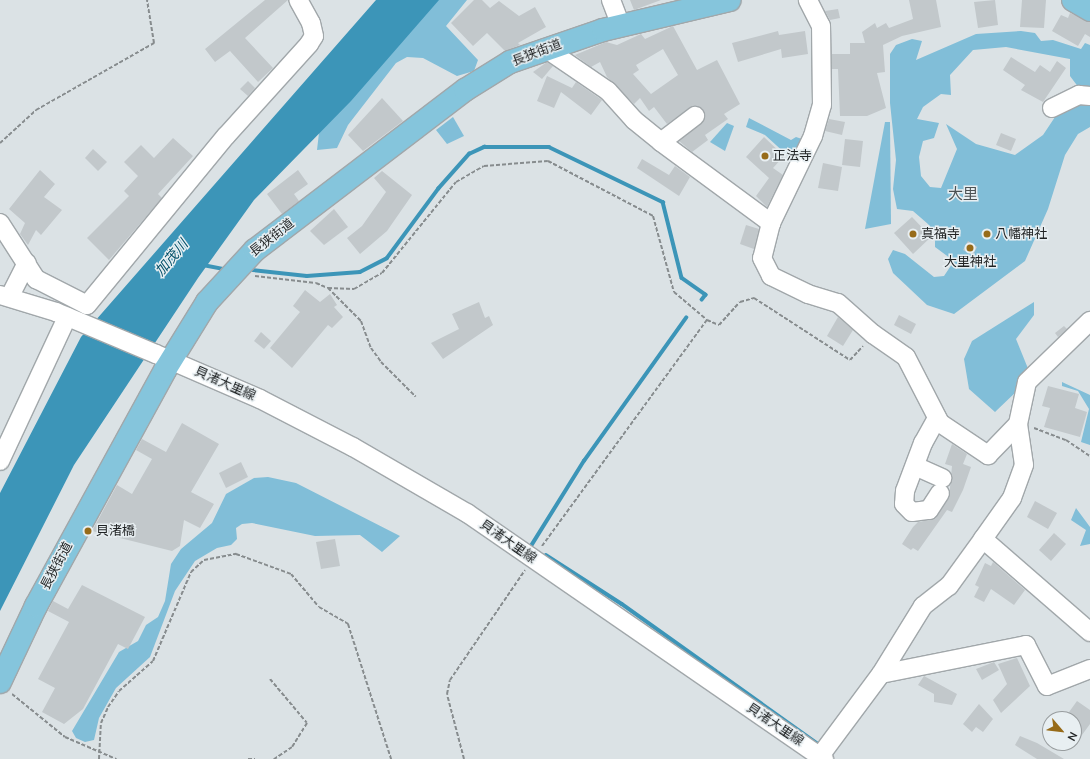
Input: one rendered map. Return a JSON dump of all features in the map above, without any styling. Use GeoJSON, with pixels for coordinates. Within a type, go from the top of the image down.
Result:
{"type":"FeatureCollection","features":[{"type":"Feature","properties":{"kind":"main road","name":"長狭街道"},"geometry":{"type":"LineString","coordinates":[[3,686],[36,606],[163,357],[235,269],[259,246],[465,90],[510,62],[545,48],[621,26],[730,0]]}},
{"type":"Feature","properties":{"kind":"main road"},"geometry":{"type":"LineString","coordinates":[[1073,0],[1090,10]]}},
{"type":"Feature","properties":{"kind":"street"},"geometry":{"type":"LineString","coordinates":[[0,223],[26,263],[43,284],[87,305],[226,136],[309,44],[314,36],[311,23],[298,0]]}},
{"type":"Feature","properties":{"kind":"street"},"geometry":{"type":"LineString","coordinates":[[611,0],[621,26]]}},
{"type":"Feature","properties":{"kind":"street"},"geometry":{"type":"LineString","coordinates":[[808,0],[821,26],[822,105],[813,136],[771,224],[762,258],[771,276],[808,294],[838,302],[873,334],[906,357],[937,418],[988,455],[1018,424]]}},
{"type":"Feature","properties":{"kind":"street"},"geometry":{"type":"LineString","coordinates":[[545,48],[608,91],[634,120],[771,224]]}},
{"type":"Feature","properties":{"kind":"street"},"geometry":{"type":"LineString","coordinates":[[1052,108],[1079,95],[1090,96]]}},
{"type":"Feature","properties":{"kind":"street"},"geometry":{"type":"LineString","coordinates":[[661,142],[695,116]]}},
{"type":"Feature","properties":{"kind":"street"},"geometry":{"type":"LineString","coordinates":[[26,263],[5,296],[71,318],[163,357]]}},
{"type":"Feature","properties":{"kind":"street"},"geometry":{"type":"LineString","coordinates":[[0,461],[71,318]]}},
{"type":"Feature","properties":{"kind":"street"},"geometry":{"type":"LineString","coordinates":[[822,758],[881,674],[923,606],[948,586],[984,539],[1012,498],[1024,464],[1018,424],[1028,382],[1090,321]]}},
{"type":"Feature","properties":{"kind":"street","name":"貝渚大里線"},"geometry":{"type":"LineString","coordinates":[[163,357],[260,400],[352,447],[467,513],[822,758]]}},
{"type":"Feature","properties":{"kind":"street"},"geometry":{"type":"LineString","coordinates":[[914,466],[941,485],[929,510],[912,512],[904,504],[914,466],[937,418]]}},
{"type":"Feature","properties":{"kind":"street"},"geometry":{"type":"LineString","coordinates":[[984,539],[1090,632]]}},
{"type":"Feature","properties":{"kind":"street"},"geometry":{"type":"LineString","coordinates":[[881,674],[1026,645],[1047,686],[1090,669]]}},
{"type":"Feature","properties":{"kind":"path"},"geometry":{"type":"LineString","coordinates":[[0,143],[36,110],[154,43],[147,0]]}},
{"type":"Feature","properties":{"kind":"path"},"geometry":{"type":"LineString","coordinates":[[235,269],[251,276],[316,283],[328,288],[354,289],[382,273],[456,182],[484,166],[548,161],[654,216],[674,292],[707,320],[719,326],[740,302],[754,298],[850,360],[873,334]]}},
{"type":"Feature","properties":{"kind":"path"},"geometry":{"type":"LineString","coordinates":[[328,288],[361,321],[371,348],[382,362],[416,397]]}},
{"type":"Feature","properties":{"kind":"path"},"geometry":{"type":"LineString","coordinates":[[464,759],[447,694],[450,680],[533,559],[707,320]]}},
{"type":"Feature","properties":{"kind":"path"},"geometry":{"type":"LineString","coordinates":[[1018,424],[1066,440],[1090,456]]}},
{"type":"Feature","properties":{"kind":"path"},"geometry":{"type":"LineString","coordinates":[[99,759],[101,723],[108,707],[119,691],[153,661],[191,572],[204,560],[236,554],[292,574],[319,607],[348,624],[391,759]]}},
{"type":"Feature","properties":{"kind":"path"},"geometry":{"type":"LineString","coordinates":[[270,679],[307,723],[292,747],[274,759]]}},
{"type":"Feature","properties":{"kind":"path"},"geometry":{"type":"LineString","coordinates":[[3,686],[65,737],[100,754],[116,759]]}},
{"type":"Feature","properties":{"kind":"path"},"geometry":{"type":"LineString","coordinates":[[248,759],[254,759]]}},
{"type":"Feature","properties":{"kind":"shaded area"},"geometry":{"type":"Polygon","coordinates":[[[422,0],[467,0],[446,26],[478,60],[474,71],[457,76],[423,58],[407,57],[396,63],[348,125],[337,148],[317,150],[320,124],[422,0]]]}},
{"type":"Feature","properties":{"kind":"shaded area"},"geometry":{"type":"Polygon","coordinates":[[[1021,31],[1035,33],[1041,41],[1053,40],[1081,49],[1085,43],[1090,45],[1090,88],[1079,88],[1070,76],[1070,59],[1006,47],[973,50],[950,75],[951,95],[941,94],[923,107],[917,119],[939,123],[934,138],[923,141],[919,157],[921,176],[930,187],[941,188],[957,149],[946,124],[976,144],[1015,155],[1043,135],[1057,114],[1090,101],[1090,127],[1078,134],[1065,155],[1048,209],[1025,261],[954,314],[927,305],[893,273],[888,259],[893,250],[905,254],[934,277],[944,276],[954,261],[935,247],[935,232],[928,224],[913,211],[897,209],[893,189],[896,160],[890,103],[890,54],[896,45],[912,39],[922,41],[916,60],[976,34],[1021,31]]]}},
{"type":"Feature","properties":{"kind":"shaded area"},"geometry":{"type":"Polygon","coordinates":[[[453,117],[464,136],[447,144],[436,130],[453,117]]]}},
{"type":"Feature","properties":{"kind":"shaded area"},"geometry":{"type":"Polygon","coordinates":[[[749,118],[791,140],[796,137],[808,141],[799,160],[787,155],[765,135],[746,127],[749,118]]]}},
{"type":"Feature","properties":{"kind":"shaded area"},"geometry":{"type":"Polygon","coordinates":[[[885,122],[890,122],[891,224],[865,229],[885,122]]]}},
{"type":"Feature","properties":{"kind":"shaded area"},"geometry":{"type":"Polygon","coordinates":[[[727,123],[734,126],[725,151],[710,142],[727,123]]]}},
{"type":"Feature","properties":{"kind":"shaded area"},"geometry":{"type":"Polygon","coordinates":[[[1034,302],[1034,315],[1016,339],[1029,371],[1020,388],[995,412],[969,389],[964,359],[972,341],[1034,302]]]}},
{"type":"Feature","properties":{"kind":"shaded area"},"geometry":{"type":"Polygon","coordinates":[[[1062,382],[1090,395],[1090,445],[1081,442],[1089,409],[1078,391],[1062,386],[1062,382]]]}},
{"type":"Feature","properties":{"kind":"shaded area"},"geometry":{"type":"Polygon","coordinates":[[[268,477],[296,483],[400,536],[382,552],[360,535],[315,536],[252,523],[242,524],[236,528],[237,539],[231,545],[217,548],[195,561],[175,591],[150,657],[116,688],[99,718],[94,740],[85,742],[76,738],[72,731],[119,652],[138,641],[146,625],[158,617],[165,601],[171,564],[181,549],[212,523],[226,494],[254,478],[268,477]]]}},
{"type":"Feature","properties":{"kind":"shaded area"},"geometry":{"type":"Polygon","coordinates":[[[1076,508],[1090,527],[1090,544],[1080,546],[1086,530],[1071,520],[1076,508]]]}},
{"type":"Feature","properties":{"kind":"water","name":"加茂川"},"geometry":{"type":"Polygon","coordinates":[[[376,0],[439,0],[351,101],[254,200],[198,278],[74,465],[0,611],[0,493],[81,337],[376,0]]]}},
{"type":"Feature","properties":{"kind":"building"},"geometry":{"type":"Polygon","coordinates":[[[265,0],[288,0],[245,38],[273,68],[258,82],[230,51],[215,62],[205,49],[265,0]]]}},
{"type":"Feature","properties":{"kind":"building"},"geometry":{"type":"Polygon","coordinates":[[[474,0],[482,0],[490,8],[499,1],[519,16],[535,7],[546,27],[518,43],[520,45],[505,51],[487,33],[473,46],[451,23],[474,0]]]}},
{"type":"Feature","properties":{"kind":"building"},"geometry":{"type":"Polygon","coordinates":[[[630,0],[661,0],[634,10],[630,0]]]}},
{"type":"Feature","properties":{"kind":"building"},"geometry":{"type":"Polygon","coordinates":[[[909,0],[936,0],[941,27],[902,36],[883,45],[885,72],[877,73],[886,108],[867,116],[840,116],[838,69],[832,69],[832,54],[850,54],[850,43],[865,43],[862,32],[875,23],[877,28],[886,23],[889,28],[913,19],[909,0]]]}},
{"type":"Feature","properties":{"kind":"building"},"geometry":{"type":"Polygon","coordinates":[[[995,0],[998,25],[978,28],[974,2],[995,0]]]}},
{"type":"Feature","properties":{"kind":"building"},"geometry":{"type":"Polygon","coordinates":[[[1022,0],[1046,0],[1044,28],[1020,27],[1022,0]]]}},
{"type":"Feature","properties":{"kind":"building"},"geometry":{"type":"Polygon","coordinates":[[[838,9],[840,18],[830,20],[825,11],[838,9]]]}},
{"type":"Feature","properties":{"kind":"building"},"geometry":{"type":"Polygon","coordinates":[[[1070,13],[1090,22],[1090,37],[1085,34],[1078,46],[1052,31],[1061,15],[1068,18],[1070,13]]]}},
{"type":"Feature","properties":{"kind":"building"},"geometry":{"type":"Polygon","coordinates":[[[673,26],[697,70],[717,60],[740,104],[724,114],[728,119],[705,135],[708,140],[692,152],[679,141],[704,120],[703,109],[693,106],[667,124],[654,107],[649,111],[640,98],[634,104],[607,77],[600,62],[591,67],[575,55],[606,42],[617,45],[641,34],[645,39],[673,26]],[[663,49],[636,65],[639,70],[633,74],[651,94],[678,75],[663,49]]]}},
{"type":"Feature","properties":{"kind":"building"},"geometry":{"type":"Polygon","coordinates":[[[778,31],[779,35],[805,31],[808,54],[782,58],[781,49],[738,62],[732,43],[778,31]]]}},
{"type":"Feature","properties":{"kind":"building"},"geometry":{"type":"Polygon","coordinates":[[[1011,57],[1035,72],[1040,65],[1050,72],[1057,61],[1066,68],[1043,102],[1021,90],[1025,85],[1003,70],[1011,57]]]}},
{"type":"Feature","properties":{"kind":"building"},"geometry":{"type":"Polygon","coordinates":[[[547,62],[553,66],[542,79],[533,72],[547,62]]]}},
{"type":"Feature","properties":{"kind":"building"},"geometry":{"type":"Polygon","coordinates":[[[547,76],[572,88],[576,82],[602,100],[591,115],[561,92],[554,108],[537,101],[547,76]]]}},
{"type":"Feature","properties":{"kind":"building"},"geometry":{"type":"Polygon","coordinates":[[[248,81],[255,88],[248,96],[240,89],[248,81]]]}},
{"type":"Feature","properties":{"kind":"building"},"geometry":{"type":"Polygon","coordinates":[[[382,98],[403,121],[363,151],[348,135],[382,98]]]}},
{"type":"Feature","properties":{"kind":"building"},"geometry":{"type":"Polygon","coordinates":[[[829,119],[845,122],[842,135],[825,131],[829,119]]]}},
{"type":"Feature","properties":{"kind":"building"},"geometry":{"type":"Polygon","coordinates":[[[1001,133],[1016,139],[1011,151],[996,145],[1001,133]]]}},
{"type":"Feature","properties":{"kind":"building","name":"正法寺"},"geometry":{"type":"Polygon","coordinates":[[[764,137],[784,156],[773,168],[783,175],[767,207],[756,196],[769,178],[746,157],[764,137]]]}},
{"type":"Feature","properties":{"kind":"building"},"geometry":{"type":"Polygon","coordinates":[[[173,138],[193,156],[158,194],[162,198],[109,260],[87,238],[129,196],[124,191],[138,176],[124,162],[141,145],[154,158],[173,138]]]}},
{"type":"Feature","properties":{"kind":"building"},"geometry":{"type":"Polygon","coordinates":[[[845,139],[863,141],[860,167],[842,165],[845,139]]]}},
{"type":"Feature","properties":{"kind":"building"},"geometry":{"type":"Polygon","coordinates":[[[93,149],[107,162],[98,171],[85,158],[93,149]]]}},
{"type":"Feature","properties":{"kind":"building"},"geometry":{"type":"Polygon","coordinates":[[[642,159],[669,175],[675,166],[690,177],[679,196],[637,168],[642,159]]]}},
{"type":"Feature","properties":{"kind":"building"},"geometry":{"type":"Polygon","coordinates":[[[823,163],[842,167],[838,191],[818,188],[823,163]]]}},
{"type":"Feature","properties":{"kind":"building"},"geometry":{"type":"Polygon","coordinates":[[[40,170],[55,184],[44,197],[62,210],[41,235],[36,230],[28,245],[20,234],[25,223],[9,209],[40,170]]]}},
{"type":"Feature","properties":{"kind":"building"},"geometry":{"type":"Polygon","coordinates":[[[298,170],[308,184],[294,194],[299,201],[282,214],[267,194],[298,170]]]}},
{"type":"Feature","properties":{"kind":"building"},"geometry":{"type":"Polygon","coordinates":[[[382,171],[412,195],[387,231],[360,254],[347,238],[362,226],[386,192],[374,178],[382,171]]]}},
{"type":"Feature","properties":{"kind":"building"},"geometry":{"type":"Polygon","coordinates":[[[334,209],[348,227],[324,245],[310,231],[334,209]]]}},
{"type":"Feature","properties":{"kind":"building"},"geometry":{"type":"Polygon","coordinates":[[[912,217],[931,237],[913,254],[894,233],[912,217]]]}},
{"type":"Feature","properties":{"kind":"building"},"geometry":{"type":"Polygon","coordinates":[[[746,225],[759,229],[754,249],[740,244],[746,225]]]}},
{"type":"Feature","properties":{"kind":"building"},"geometry":{"type":"Polygon","coordinates":[[[968,241],[977,247],[973,255],[963,250],[968,241]]]}},
{"type":"Feature","properties":{"kind":"building"},"geometry":{"type":"Polygon","coordinates":[[[305,290],[320,302],[330,294],[337,305],[334,307],[343,317],[332,328],[328,325],[292,368],[270,348],[300,312],[293,306],[305,290]]]}},
{"type":"Feature","properties":{"kind":"building"},"geometry":{"type":"Polygon","coordinates":[[[479,302],[485,318],[489,316],[493,325],[443,359],[431,343],[459,329],[452,314],[479,302]]]}},
{"type":"Feature","properties":{"kind":"building"},"geometry":{"type":"Polygon","coordinates":[[[899,315],[916,324],[911,334],[894,325],[899,315]]]}},
{"type":"Feature","properties":{"kind":"building"},"geometry":{"type":"Polygon","coordinates":[[[838,317],[853,330],[843,346],[827,336],[838,317]]]}},
{"type":"Feature","properties":{"kind":"building"},"geometry":{"type":"Polygon","coordinates":[[[1064,326],[1067,329],[1058,337],[1055,333],[1064,326]]]}},
{"type":"Feature","properties":{"kind":"building"},"geometry":{"type":"Polygon","coordinates":[[[261,332],[271,341],[264,349],[254,341],[261,332]]]}},
{"type":"Feature","properties":{"kind":"building"},"geometry":{"type":"Polygon","coordinates":[[[1048,386],[1079,394],[1075,408],[1087,412],[1080,437],[1044,427],[1050,408],[1042,406],[1048,386]]]}},
{"type":"Feature","properties":{"kind":"building"},"geometry":{"type":"Polygon","coordinates":[[[182,423],[219,444],[191,492],[214,504],[200,528],[184,520],[180,546],[172,551],[92,531],[117,485],[132,494],[152,459],[136,450],[142,439],[166,452],[182,423]]]}},
{"type":"Feature","properties":{"kind":"building"},"geometry":{"type":"Polygon","coordinates":[[[952,444],[967,454],[963,464],[971,467],[963,490],[952,512],[947,510],[918,551],[913,548],[911,550],[902,544],[913,527],[918,522],[935,519],[949,498],[952,466],[945,464],[952,444]]]}},
{"type":"Feature","properties":{"kind":"building"},"geometry":{"type":"Polygon","coordinates":[[[241,462],[248,477],[226,488],[219,473],[241,462]]]}},
{"type":"Feature","properties":{"kind":"building"},"geometry":{"type":"Polygon","coordinates":[[[1035,501],[1057,513],[1048,529],[1027,517],[1035,501]]]}},
{"type":"Feature","properties":{"kind":"building"},"geometry":{"type":"Polygon","coordinates":[[[1054,533],[1066,544],[1051,561],[1039,550],[1054,533]]]}},
{"type":"Feature","properties":{"kind":"building"},"geometry":{"type":"Polygon","coordinates":[[[335,539],[340,566],[321,569],[316,542],[335,539]]]}},
{"type":"Feature","properties":{"kind":"building"},"geometry":{"type":"Polygon","coordinates":[[[993,562],[1025,590],[1014,605],[991,589],[984,602],[974,597],[979,587],[975,585],[985,563],[991,566],[993,562]]]}},
{"type":"Feature","properties":{"kind":"building"},"geometry":{"type":"Polygon","coordinates":[[[82,585],[145,617],[128,649],[118,644],[83,709],[64,724],[42,712],[55,688],[38,679],[69,622],[48,611],[53,601],[68,609],[82,585]]]}},
{"type":"Feature","properties":{"kind":"building"},"geometry":{"type":"Polygon","coordinates":[[[1017,658],[1030,686],[1001,713],[993,700],[1007,684],[998,664],[1017,658]]]}},
{"type":"Feature","properties":{"kind":"building"},"geometry":{"type":"Polygon","coordinates":[[[994,662],[999,670],[982,680],[976,669],[994,662]]]}},
{"type":"Feature","properties":{"kind":"building"},"geometry":{"type":"Polygon","coordinates":[[[924,676],[957,694],[952,705],[934,702],[934,694],[918,685],[924,676]]]}},
{"type":"Feature","properties":{"kind":"building"},"geometry":{"type":"Polygon","coordinates":[[[1077,701],[1090,710],[1090,724],[1082,735],[1082,711],[1070,711],[1077,701]]]}},
{"type":"Feature","properties":{"kind":"building"},"geometry":{"type":"Polygon","coordinates":[[[979,704],[993,719],[983,732],[976,727],[972,732],[963,724],[979,704]]]}},
{"type":"Feature","properties":{"kind":"building"},"geometry":{"type":"Polygon","coordinates":[[[1020,736],[1042,746],[1042,751],[1050,751],[1064,759],[1037,759],[1015,745],[1020,736]]]}},
{"type":"Feature","properties":{"kind":"waterway"},"geometry":{"type":"LineString","coordinates":[[253,270],[307,276],[360,272],[387,258],[438,189],[469,154],[484,147],[549,147],[663,202],[682,278],[706,295],[702,300]]}},
{"type":"Feature","properties":{"kind":"waterway"},"geometry":{"type":"LineString","coordinates":[[203,265],[223,269]]}},
{"type":"Feature","properties":{"kind":"waterway"},"geometry":{"type":"LineString","coordinates":[[531,546],[584,461],[686,318]]}},
{"type":"Feature","properties":{"kind":"waterway"},"geometry":{"type":"LineString","coordinates":[[546,555],[622,604],[817,743]]}},
{"type":"Feature","properties":{"kind":"place","name":"正法寺"},"geometry":{"type":"Point","coordinates":[765,156]}},
{"type":"Feature","properties":{"kind":"place","name":"真福寺"},"geometry":{"type":"Point","coordinates":[913,234]}},
{"type":"Feature","properties":{"kind":"place","name":"八幡神社"},"geometry":{"type":"Point","coordinates":[987,234]}},
{"type":"Feature","properties":{"kind":"place","name":"大里神社"},"geometry":{"type":"Point","coordinates":[970,248]}},
{"type":"Feature","properties":{"kind":"place","name":"貝渚橋"},"geometry":{"type":"Point","coordinates":[88,531]}},
{"type":"Feature","properties":{"kind":"district","name":"大里"},"geometry":{"type":"Point","coordinates":[963,195]}}]}
